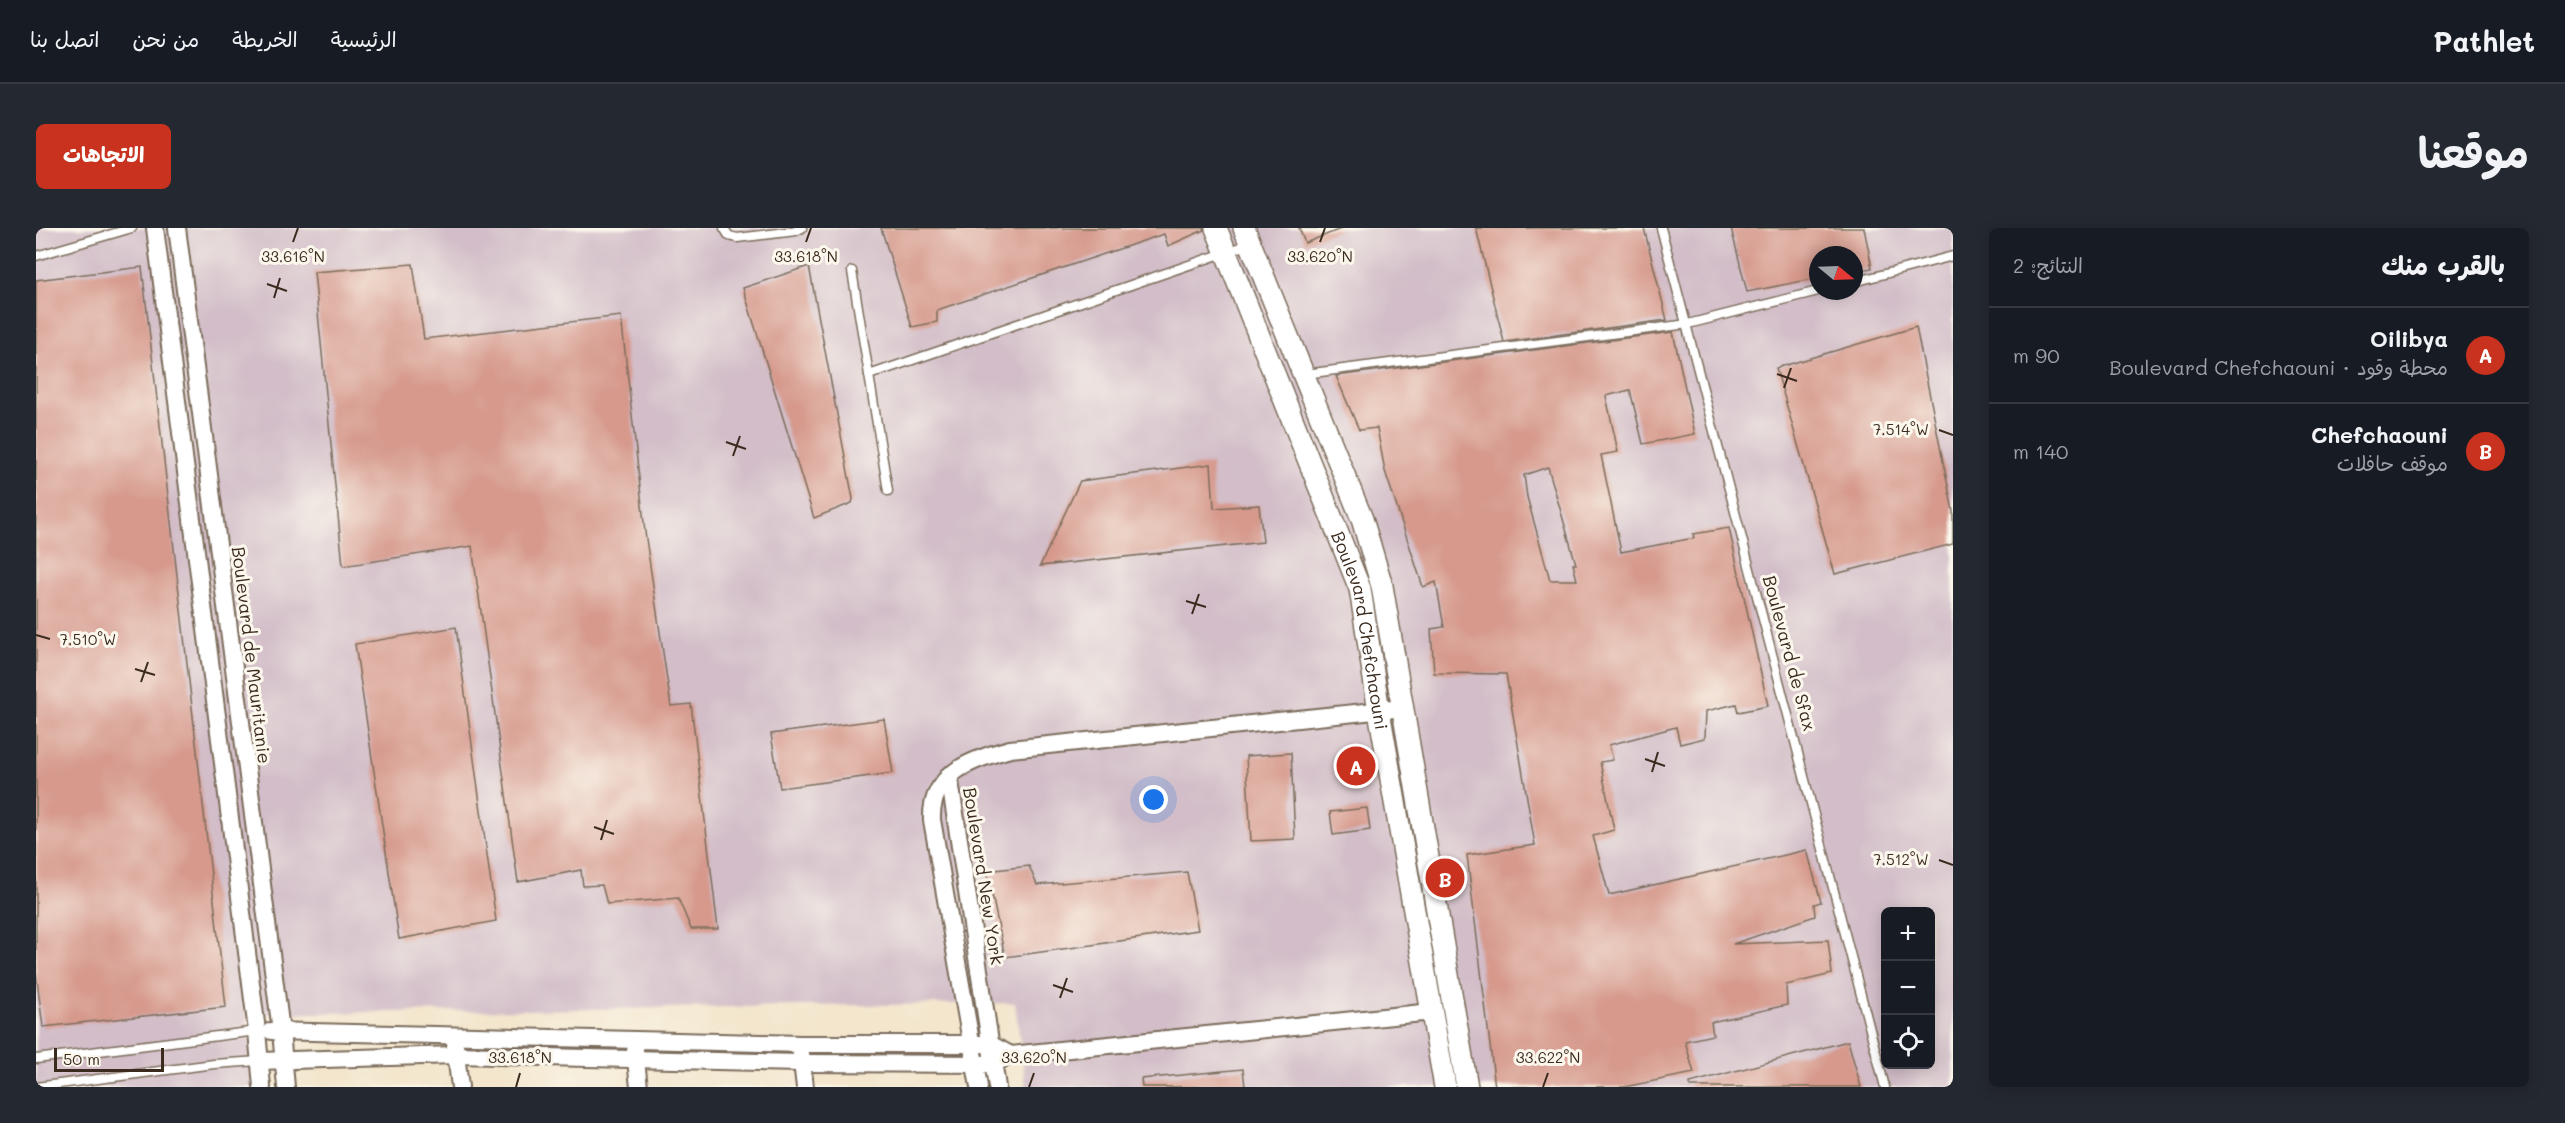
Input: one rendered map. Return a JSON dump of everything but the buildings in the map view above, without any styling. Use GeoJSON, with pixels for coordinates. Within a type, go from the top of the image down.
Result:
{"type":"FeatureCollection","features":[{"type":"Feature","properties":{"kind":"street"},"geometry":{"type":"LineString","coordinates":[[155,228],[257,1031],[262,1087]]}},
{"type":"Feature","properties":{"kind":"street","name":"Boulevard de Mauritanie"},"geometry":{"type":"LineString","coordinates":[[177,228],[281,1031],[286,1087]]}},
{"type":"Feature","properties":{"kind":"street","name":"Boulevard Chefchaouni"},"geometry":{"type":"LineString","coordinates":[[1216,228],[1360,589],[1445,1087]]}},
{"type":"Feature","properties":{"kind":"street","name":"Boulevard Chefchaouni"},"geometry":{"type":"LineString","coordinates":[[1247,236],[1365,530],[1385,602],[1467,1087]]}},
{"type":"Feature","properties":{"kind":"street"},"geometry":{"type":"LineString","coordinates":[[949,775],[975,759],[1010,749],[1403,708]]}},
{"type":"Feature","properties":{"kind":"street","name":"Boulevard New York"},"geometry":{"type":"LineString","coordinates":[[949,775],[997,1087]]}},
{"type":"Feature","properties":{"kind":"street","name":"Boulevard New York"},"geometry":{"type":"LineString","coordinates":[[949,775],[940,786],[934,799],[932,820],[980,1087]]}},
{"type":"Feature","properties":{"kind":"street"},"geometry":{"type":"LineString","coordinates":[[259,1061],[456,1055],[802,1063],[993,1064],[1011,1054],[1432,1012]]}},
{"type":"Feature","properties":{"kind":"street"},"geometry":{"type":"LineString","coordinates":[[257,1031],[801,1044],[990,1044],[1011,1054]]}},
{"type":"Feature","properties":{"kind":"street"},"geometry":{"type":"LineString","coordinates":[[455,1034],[460,1087]]}},
{"type":"Feature","properties":{"kind":"street"},"geometry":{"type":"LineString","coordinates":[[634,1041],[639,1087]]}},
{"type":"Feature","properties":{"kind":"street"},"geometry":{"type":"LineString","coordinates":[[801,1044],[805,1087]]}},
{"type":"Feature","properties":{"kind":"lane"},"geometry":{"type":"LineString","coordinates":[[36,256],[132,228]]}},
{"type":"Feature","properties":{"kind":"lane"},"geometry":{"type":"LineString","coordinates":[[724,228],[729,236],[737,238],[796,231],[802,228]]}},
{"type":"Feature","properties":{"kind":"lane","name":"Boulevard de Sfax"},"geometry":{"type":"LineString","coordinates":[[1661,228],[1688,324],[1885,1087]]}},
{"type":"Feature","properties":{"kind":"lane"},"geometry":{"type":"LineString","coordinates":[[869,375],[1226,254],[1247,236]]}},
{"type":"Feature","properties":{"kind":"lane"},"geometry":{"type":"LineString","coordinates":[[1863,280],[1953,256]]}},
{"type":"Feature","properties":{"kind":"lane"},"geometry":{"type":"LineString","coordinates":[[852,271],[888,491]]}},
{"type":"Feature","properties":{"kind":"lane"},"geometry":{"type":"LineString","coordinates":[[1302,375],[1688,324],[1809,293]]}},
{"type":"Feature","properties":{"kind":"lane"},"geometry":{"type":"LineString","coordinates":[[36,1059],[257,1031]]}},
{"type":"Feature","properties":{"kind":"lane"},"geometry":{"type":"LineString","coordinates":[[36,1087],[214,1064],[259,1061]]}},
{"type":"Feature","properties":{"kind":"shaded area"},"geometry":{"type":"Polygon","coordinates":[[[36,228],[1953,228],[1953,1087],[1026,1087],[1015,1003],[247,1014],[256,1087],[36,1087],[36,228]]]}},
{"type":"Feature","properties":{"kind":"place","name":"Oilibya"},"geometry":{"type":"Point","coordinates":[1356,766]}},
{"type":"Feature","properties":{"kind":"place","name":"Chefchaouni"},"geometry":{"type":"Point","coordinates":[1445,878]}}]}
